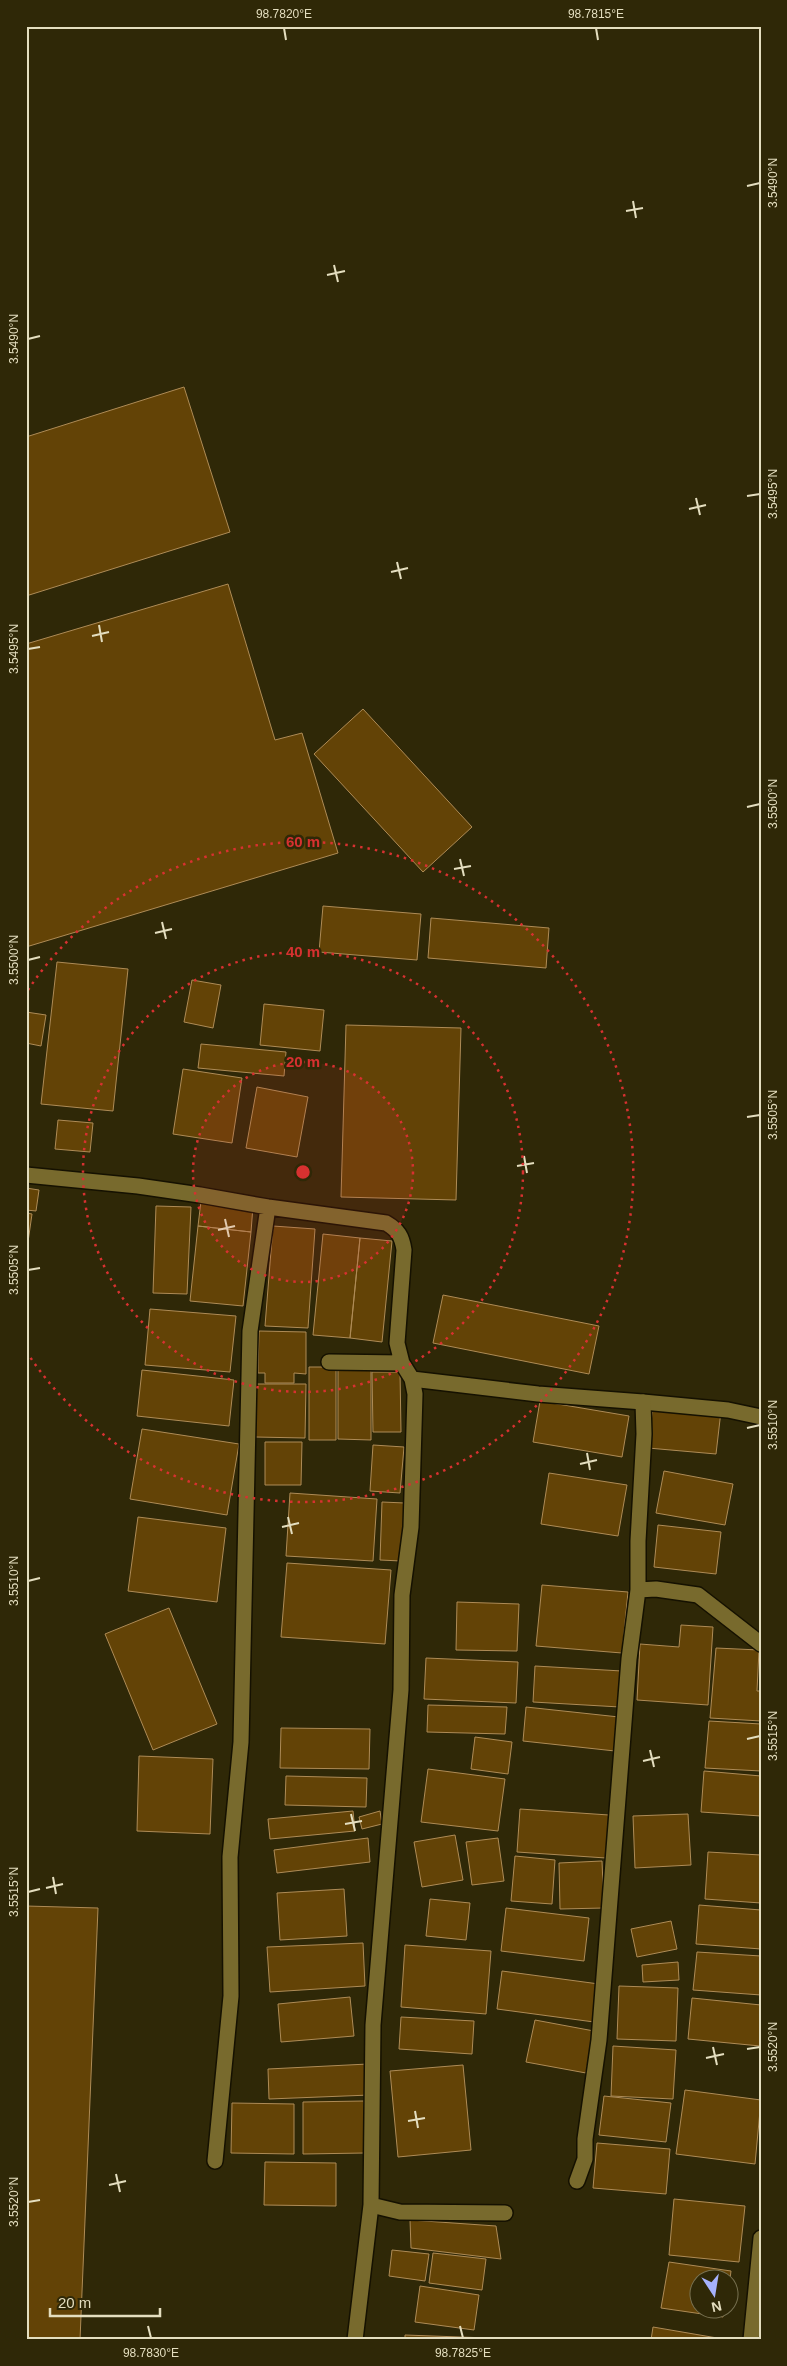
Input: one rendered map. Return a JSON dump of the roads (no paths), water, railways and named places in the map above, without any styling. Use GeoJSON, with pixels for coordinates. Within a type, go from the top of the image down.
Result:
{"type":"FeatureCollection","features":[{"type":"Feature","properties":{"kind":"street"},"geometry":{"type":"LineString","coordinates":[[26,1175],[200,1194],[268,1208],[386,1223],[400,1234],[404,1250],[396,1335],[402,1363],[412,1379],[415,1394],[411,1527],[402,1594],[401,1690],[373,2025],[371,2205],[355,2340]]}},
{"type":"Feature","properties":{"kind":"street"},"geometry":{"type":"LineString","coordinates":[[215,2161],[231,1996],[230,1857],[241,1742],[250,1331],[268,1208]]}},
{"type":"Feature","properties":{"kind":"street"},"geometry":{"type":"LineString","coordinates":[[329,1362],[402,1363]]}},
{"type":"Feature","properties":{"kind":"street"},"geometry":{"type":"LineString","coordinates":[[412,1379],[538,1394],[728,1410],[761,1417]]}},
{"type":"Feature","properties":{"kind":"street"},"geometry":{"type":"LineString","coordinates":[[577,2181],[584,2159],[585,2139],[599,2040],[629,1659],[638,1590],[638,1541],[644,1434],[643,1402]]}},
{"type":"Feature","properties":{"kind":"street"},"geometry":{"type":"LineString","coordinates":[[638,1590],[656,1588],[698,1595],[761,1644]]}},
{"type":"Feature","properties":{"kind":"street"},"geometry":{"type":"LineString","coordinates":[[371,2205],[400,2212],[505,2213]]}},
{"type":"Feature","properties":{"kind":"street"},"geometry":{"type":"LineString","coordinates":[[751,2340],[761,2238]]}}]}
